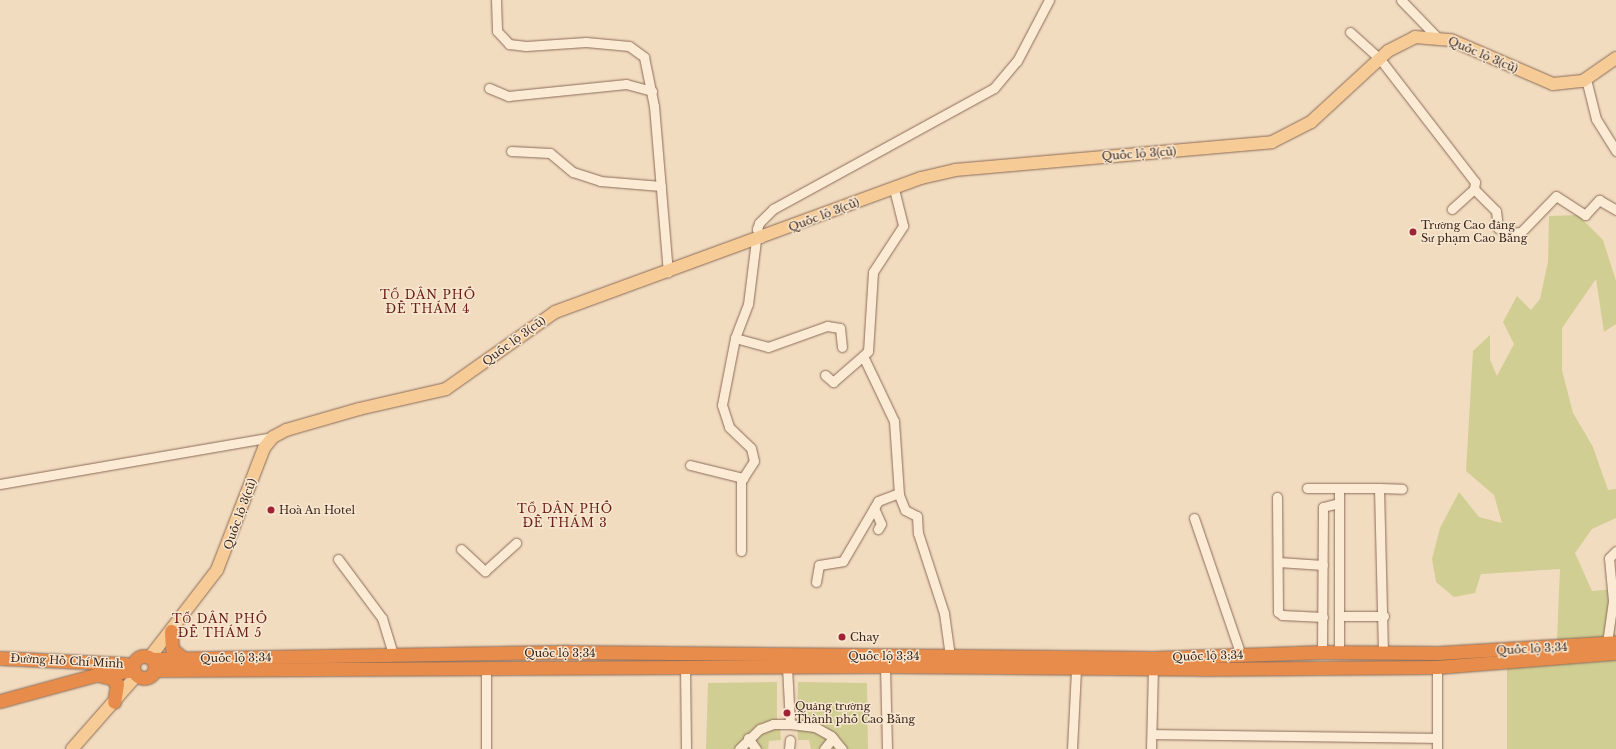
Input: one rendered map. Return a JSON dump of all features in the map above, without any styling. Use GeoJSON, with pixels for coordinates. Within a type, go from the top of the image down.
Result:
{"type":"FeatureCollection","features":[{"type":"Feature","properties":{"kind":"highway"},"geometry":{"type":"LineString","coordinates":[[171,630],[172,649],[184,659]]}},
{"type":"Feature","properties":{"kind":"highway","name":"Quốc lộ 3;34"},"geometry":{"type":"LineString","coordinates":[[152,662],[184,659],[565,652],[788,667],[950,656],[1089,657],[1241,661],[1438,660],[1613,649]]}},
{"type":"Feature","properties":{"kind":"highway"},"geometry":{"type":"LineString","coordinates":[[565,652],[566,666]]}},
{"type":"Feature","properties":{"kind":"highway","name":"Quốc lộ 3;34"},"geometry":{"type":"LineString","coordinates":[[152,662],[486,667],[566,666],[685,661],[885,661],[1076,670],[1153,669],[1322,652],[1383,654],[1438,660]]}},
{"type":"Feature","properties":{"kind":"highway"},"geometry":{"type":"LineString","coordinates":[[0,701],[96,675],[135,670],[146,678],[152,662],[138,657],[135,670]]}},
{"type":"Feature","properties":{"kind":"highway"},"geometry":{"type":"LineString","coordinates":[[1076,670],[1089,657]]}},
{"type":"Feature","properties":{"kind":"highway","name":"Đường Hồ Chí Minh"},"geometry":{"type":"LineString","coordinates":[[0,658],[135,670]]}},
{"type":"Feature","properties":{"kind":"highway"},"geometry":{"type":"LineString","coordinates":[[96,675],[111,678],[117,684],[114,702]]}},
{"type":"Feature","properties":{"kind":"main road","name":"Quốc lộ 3(cũ)"},"geometry":{"type":"LineString","coordinates":[[152,662],[171,630],[217,570],[264,448],[273,437],[286,430],[359,409],[446,389],[555,312],[894,189],[972,167],[1272,142],[1298,131],[1323,112],[1380,58],[1407,40],[1438,37],[1468,46],[1553,84],[1586,79],[1616,58]]}},
{"type":"Feature","properties":{"kind":"main road"},"geometry":{"type":"LineString","coordinates":[[72,749],[114,702],[135,670]]}},
{"type":"Feature","properties":{"kind":"street"},"geometry":{"type":"LineString","coordinates":[[496,0],[497,31],[509,44],[526,46],[586,42],[628,46],[644,57],[652,91],[668,272]]}},
{"type":"Feature","properties":{"kind":"street"},"geometry":{"type":"LineString","coordinates":[[741,551],[743,478],[754,461],[751,448],[729,427],[722,405],[735,338],[748,304],[759,239],[757,229],[773,209],[994,88],[1017,61],[1049,0]]}},
{"type":"Feature","properties":{"kind":"street"},"geometry":{"type":"LineString","coordinates":[[1401,0],[1438,37]]}},
{"type":"Feature","properties":{"kind":"street"},"geometry":{"type":"LineString","coordinates":[[1350,32],[1380,58],[1476,184],[1474,189],[1452,209]]}},
{"type":"Feature","properties":{"kind":"street"},"geometry":{"type":"LineString","coordinates":[[1586,79],[1596,119],[1616,151]]}},
{"type":"Feature","properties":{"kind":"street"},"geometry":{"type":"LineString","coordinates":[[489,88],[508,96],[626,84],[652,91]]}},
{"type":"Feature","properties":{"kind":"street"},"geometry":{"type":"LineString","coordinates":[[511,151],[550,153],[573,172],[600,181],[661,186]]}},
{"type":"Feature","properties":{"kind":"street"},"geometry":{"type":"LineString","coordinates":[[825,375],[833,382],[868,351],[873,272],[903,226],[894,189]]}},
{"type":"Feature","properties":{"kind":"street"},"geometry":{"type":"LineString","coordinates":[[1474,189],[1496,211],[1498,228],[1511,233],[1521,232],[1556,196],[1585,215],[1599,200],[1616,210]]}},
{"type":"Feature","properties":{"kind":"street"},"geometry":{"type":"LineString","coordinates":[[735,338],[768,347],[827,326],[840,328],[842,347]]}},
{"type":"Feature","properties":{"kind":"street"},"geometry":{"type":"LineString","coordinates":[[863,356],[894,421],[899,493],[905,510],[917,516],[918,533],[944,612],[950,656]]}},
{"type":"Feature","properties":{"kind":"street"},"geometry":{"type":"LineString","coordinates":[[0,484],[273,437]]}},
{"type":"Feature","properties":{"kind":"street"},"geometry":{"type":"LineString","coordinates":[[690,464],[743,478]]}},
{"type":"Feature","properties":{"kind":"street"},"geometry":{"type":"LineString","coordinates":[[1307,488],[1402,489]]}},
{"type":"Feature","properties":{"kind":"street"},"geometry":{"type":"LineString","coordinates":[[1339,488],[1339,652]]}},
{"type":"Feature","properties":{"kind":"street"},"geometry":{"type":"LineString","coordinates":[[1379,488],[1384,616],[1383,654]]}},
{"type":"Feature","properties":{"kind":"street"},"geometry":{"type":"LineString","coordinates":[[816,582],[819,565],[843,561],[878,501],[899,493]]}},
{"type":"Feature","properties":{"kind":"street"},"geometry":{"type":"LineString","coordinates":[[1277,497],[1279,614],[1323,617]]}},
{"type":"Feature","properties":{"kind":"street"},"geometry":{"type":"LineString","coordinates":[[1322,652],[1322,507],[1339,503]]}},
{"type":"Feature","properties":{"kind":"street"},"geometry":{"type":"LineString","coordinates":[[874,508],[882,524],[878,529]]}},
{"type":"Feature","properties":{"kind":"street"},"geometry":{"type":"LineString","coordinates":[[1194,518],[1241,661]]}},
{"type":"Feature","properties":{"kind":"street"},"geometry":{"type":"LineString","coordinates":[[461,549],[485,570],[516,543]]}},
{"type":"Feature","properties":{"kind":"street"},"geometry":{"type":"LineString","coordinates":[[1613,649],[1613,601],[1609,558],[1616,550]]}},
{"type":"Feature","properties":{"kind":"street"},"geometry":{"type":"LineString","coordinates":[[1323,552],[1340,551]]}},
{"type":"Feature","properties":{"kind":"street"},"geometry":{"type":"LineString","coordinates":[[338,559],[382,618],[393,655]]}},
{"type":"Feature","properties":{"kind":"street"},"geometry":{"type":"LineString","coordinates":[[1278,562],[1323,565]]}},
{"type":"Feature","properties":{"kind":"street"},"geometry":{"type":"LineString","coordinates":[[1323,576],[1340,575]]}},
{"type":"Feature","properties":{"kind":"street"},"geometry":{"type":"LineString","coordinates":[[1340,616],[1384,616]]}},
{"type":"Feature","properties":{"kind":"street"},"geometry":{"type":"LineString","coordinates":[[1437,749],[1438,660]]}},
{"type":"Feature","properties":{"kind":"street"},"geometry":{"type":"LineString","coordinates":[[685,661],[686,749]]}},
{"type":"Feature","properties":{"kind":"street"},"geometry":{"type":"LineString","coordinates":[[885,661],[887,749]]}},
{"type":"Feature","properties":{"kind":"street"},"geometry":{"type":"LineString","coordinates":[[486,667],[486,749]]}},
{"type":"Feature","properties":{"kind":"street"},"geometry":{"type":"LineString","coordinates":[[788,667],[790,724]]}},
{"type":"Feature","properties":{"kind":"street"},"geometry":{"type":"LineString","coordinates":[[1151,749],[1153,669]]}},
{"type":"Feature","properties":{"kind":"street"},"geometry":{"type":"LineString","coordinates":[[1072,749],[1076,670]]}},
{"type":"Feature","properties":{"kind":"street"},"geometry":{"type":"LineString","coordinates":[[739,749],[748,738],[773,724],[790,724],[815,727],[833,738],[842,749]]}},
{"type":"Feature","properties":{"kind":"street"},"geometry":{"type":"LineString","coordinates":[[1152,734],[1437,738]]}},
{"type":"Feature","properties":{"kind":"street"},"geometry":{"type":"LineString","coordinates":[[748,738],[756,749]]}},
{"type":"Feature","properties":{"kind":"street"},"geometry":{"type":"LineString","coordinates":[[824,749],[833,738]]}},
{"type":"Feature","properties":{"kind":"shaded area"},"geometry":{"type":"Polygon","coordinates":[[[1578,215],[1603,240],[1616,281],[1616,324],[1604,332],[1596,279],[1562,328],[1562,370],[1573,413],[1593,447],[1608,490],[1616,489],[1616,518],[1592,529],[1575,553],[1592,591],[1616,589],[1615,639],[1557,640],[1560,569],[1481,574],[1475,593],[1454,597],[1436,582],[1432,559],[1440,528],[1459,492],[1479,517],[1502,523],[1494,495],[1466,471],[1473,351],[1490,335],[1490,360],[1497,376],[1514,344],[1503,322],[1517,296],[1531,310],[1540,299],[1548,262],[1549,216],[1578,215]]]}},
{"type":"Feature","properties":{"kind":"shaded area"},"geometry":{"type":"Polygon","coordinates":[[[1507,659],[1616,659],[1616,749],[1507,749],[1507,659]]]}},
{"type":"Feature","properties":{"kind":"shaded area"},"geometry":{"type":"Polygon","coordinates":[[[777,682],[777,722],[750,732],[734,749],[706,749],[708,683],[777,682]]]}},
{"type":"Feature","properties":{"kind":"shaded area"},"geometry":{"type":"Polygon","coordinates":[[[798,682],[867,683],[868,749],[842,749],[834,738],[797,721],[798,682]]]}},
{"type":"Feature","properties":{"kind":"shaded area"},"geometry":{"type":"Polygon","coordinates":[[[780,726],[781,740],[769,741],[768,749],[740,749],[761,730],[780,726]]]}},
{"type":"Feature","properties":{"kind":"shaded area"},"geometry":{"type":"Polygon","coordinates":[[[797,726],[822,734],[839,749],[811,749],[809,740],[798,740],[797,726]]]}},
{"type":"Feature","properties":{"kind":"place","name":"Trường Cao đẳng Sư phạm Cao Bằng"},"geometry":{"type":"Point","coordinates":[1413,232]}},
{"type":"Feature","properties":{"kind":"place","name":"Hoà An Hotel"},"geometry":{"type":"Point","coordinates":[271,510]}},
{"type":"Feature","properties":{"kind":"place","name":"Chay"},"geometry":{"type":"Point","coordinates":[842,637]}},
{"type":"Feature","properties":{"kind":"place","name":"Quảng trường Thành phố Cao Bằng"},"geometry":{"type":"Point","coordinates":[787,713]}},
{"type":"Feature","properties":{"kind":"district","name":"TỔ DÂN PHỐ ĐỀ THÁM 4"},"geometry":{"type":"Point","coordinates":[428,302]}},
{"type":"Feature","properties":{"kind":"district","name":"TỔ DÂN PHỐ ĐỀ THÁM 3"},"geometry":{"type":"Point","coordinates":[565,516]}},
{"type":"Feature","properties":{"kind":"district","name":"TỔ DÂN PHỐ ĐỀ THÁM 5"},"geometry":{"type":"Point","coordinates":[220,626]}}]}
